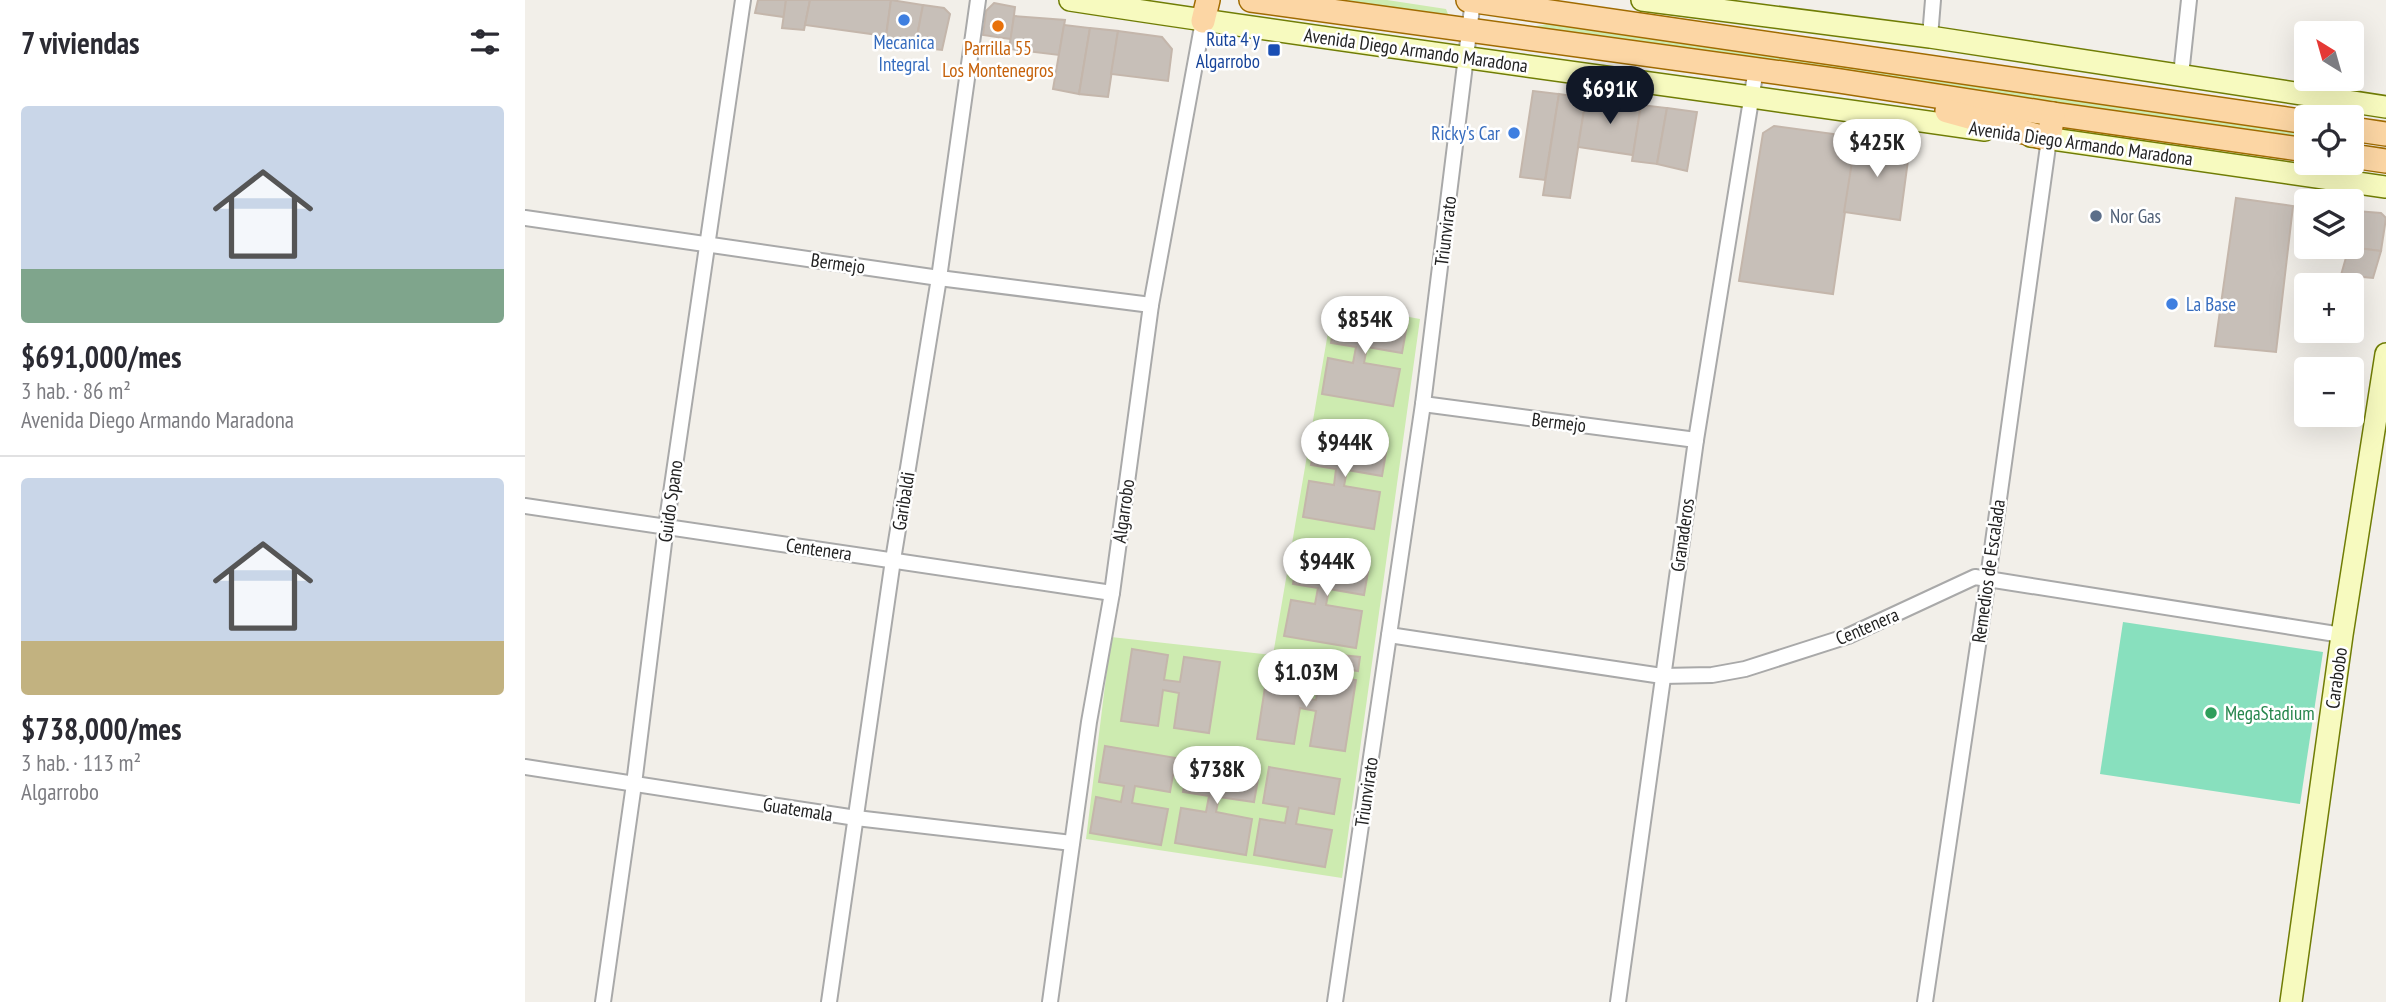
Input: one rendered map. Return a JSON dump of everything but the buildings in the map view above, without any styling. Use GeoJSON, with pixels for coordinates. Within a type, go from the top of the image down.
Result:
{"type":"FeatureCollection","features":[{"type":"Feature","properties":{"kind":"main road","name":"Avenida Diego Armando Maradona"},"geometry":{"type":"LineString","coordinates":[[1251,0],[1756,69],[2294,148]]}},
{"type":"Feature","properties":{"kind":"main road"},"geometry":{"type":"LineString","coordinates":[[1468,0],[2294,120]]}},
{"type":"Feature","properties":{"kind":"main road"},"geometry":{"type":"LineString","coordinates":[[1712,63],[1716,35]]}},
{"type":"Feature","properties":{"kind":"main road"},"geometry":{"type":"LineString","coordinates":[[1840,81],[2049,139],[2053,114]]}},
{"type":"Feature","properties":{"kind":"main road"},"geometry":{"type":"LineString","coordinates":[[2364,131],[2386,134]]}},
{"type":"Feature","properties":{"kind":"main road"},"geometry":{"type":"LineString","coordinates":[[2364,158],[2386,161]]}},
{"type":"Feature","properties":{"kind":"street","name":"Guido Spano"},"geometry":{"type":"LineString","coordinates":[[603,1002],[666,527],[743,0]]}},
{"type":"Feature","properties":{"kind":"street","name":"Garibaldi"},"geometry":{"type":"LineString","coordinates":[[829,1002],[893,560],[939,278],[978,0]]}},
{"type":"Feature","properties":{"kind":"street","name":"Avenida Diego Armando Maradona"},"geometry":{"type":"LineString","coordinates":[[1070,0],[1206,10],[1467,56],[2386,187]]}},
{"type":"Feature","properties":{"kind":"street","name":"Triunvirato"},"geometry":{"type":"LineString","coordinates":[[1335,1002],[1423,404],[1473,0]]}},
{"type":"Feature","properties":{"kind":"street"},"geometry":{"type":"LineString","coordinates":[[1642,0],[1675,2],[1930,37],[2386,107]]}},
{"type":"Feature","properties":{"kind":"street"},"geometry":{"type":"LineString","coordinates":[[1930,37],[1933,0]]}},
{"type":"Feature","properties":{"kind":"street"},"geometry":{"type":"LineString","coordinates":[[2181,75],[2189,0]]}},
{"type":"Feature","properties":{"kind":"street"},"geometry":{"type":"LineString","coordinates":[[1673,29],[1675,2]]}},
{"type":"Feature","properties":{"kind":"street","name":"Algarrobo"},"geometry":{"type":"LineString","coordinates":[[1051,1002],[1089,722],[1112,593],[1151,306],[1206,10]]}},
{"type":"Feature","properties":{"kind":"street","name":"Granaderos"},"geometry":{"type":"LineString","coordinates":[[1618,1002],[1696,440],[1756,69]]}},
{"type":"Feature","properties":{"kind":"street","name":"Remedios de Escalada"},"geometry":{"type":"LineString","coordinates":[[1925,1002],[2049,139]]}},
{"type":"Feature","properties":{"kind":"street","name":"Bermejo"},"geometry":{"type":"LineString","coordinates":[[525,218],[1151,306]]}},
{"type":"Feature","properties":{"kind":"street","name":"Carabobo"},"geometry":{"type":"LineString","coordinates":[[2291,1002],[2342,635],[2386,354]]}},
{"type":"Feature","properties":{"kind":"street","name":"Bermejo"},"geometry":{"type":"LineString","coordinates":[[1423,404],[1696,440]]}},
{"type":"Feature","properties":{"kind":"street","name":"Centenera"},"geometry":{"type":"LineString","coordinates":[[525,506],[1112,593]]}},
{"type":"Feature","properties":{"kind":"street","name":"Centenera"},"geometry":{"type":"LineString","coordinates":[[1389,635],[1662,676],[1712,675],[1745,669],[1848,636],[1947,589],[1975,578],[1988,578],[2342,635]]}},
{"type":"Feature","properties":{"kind":"street","name":"Guatemala"},"geometry":{"type":"LineString","coordinates":[[525,767],[856,818],[1072,843]]}},
{"type":"Feature","properties":{"kind":"green space"},"geometry":{"type":"Polygon","coordinates":[[[1331,0],[1387,0],[1446,9],[1448,14],[1447,16],[1331,0]]]}},
{"type":"Feature","properties":{"kind":"green space"},"geometry":{"type":"Polygon","coordinates":[[[1549,24],[2294,131],[2294,137],[1524,28],[1549,24]]]}},
{"type":"Feature","properties":{"kind":"green space"},"geometry":{"type":"Polygon","coordinates":[[[1333,303],[1420,319],[1342,878],[1086,839],[1111,637],[1273,655],[1333,303]]]}},
{"type":"Feature","properties":{"kind":"green space","name":"MegaStadium"},"geometry":{"type":"Polygon","coordinates":[[[2123,622],[2323,652],[2300,804],[2100,774],[2123,622]]]}},
{"type":"Feature","properties":{"kind":"place","name":"Mecanica Integral"},"geometry":{"type":"Point","coordinates":[904,20]}},
{"type":"Feature","properties":{"kind":"place","name":"Parrilla 55 Los Montenegros"},"geometry":{"type":"Point","coordinates":[998,26]}},
{"type":"Feature","properties":{"kind":"place","name":"Ruta 4 y Algarrobo"},"geometry":{"type":"Point","coordinates":[1274,50]}},
{"type":"Feature","properties":{"kind":"place","name":"Ricky's Car"},"geometry":{"type":"Point","coordinates":[1514,133]}},
{"type":"Feature","properties":{"kind":"place","name":"Nor Gas"},"geometry":{"type":"Point","coordinates":[2096,216]}},
{"type":"Feature","properties":{"kind":"place","name":"La Base"},"geometry":{"type":"Point","coordinates":[2172,304]}},
{"type":"Feature","properties":{"kind":"place","name":"MegaStadium"},"geometry":{"type":"Point","coordinates":[2211,713]}}]}
